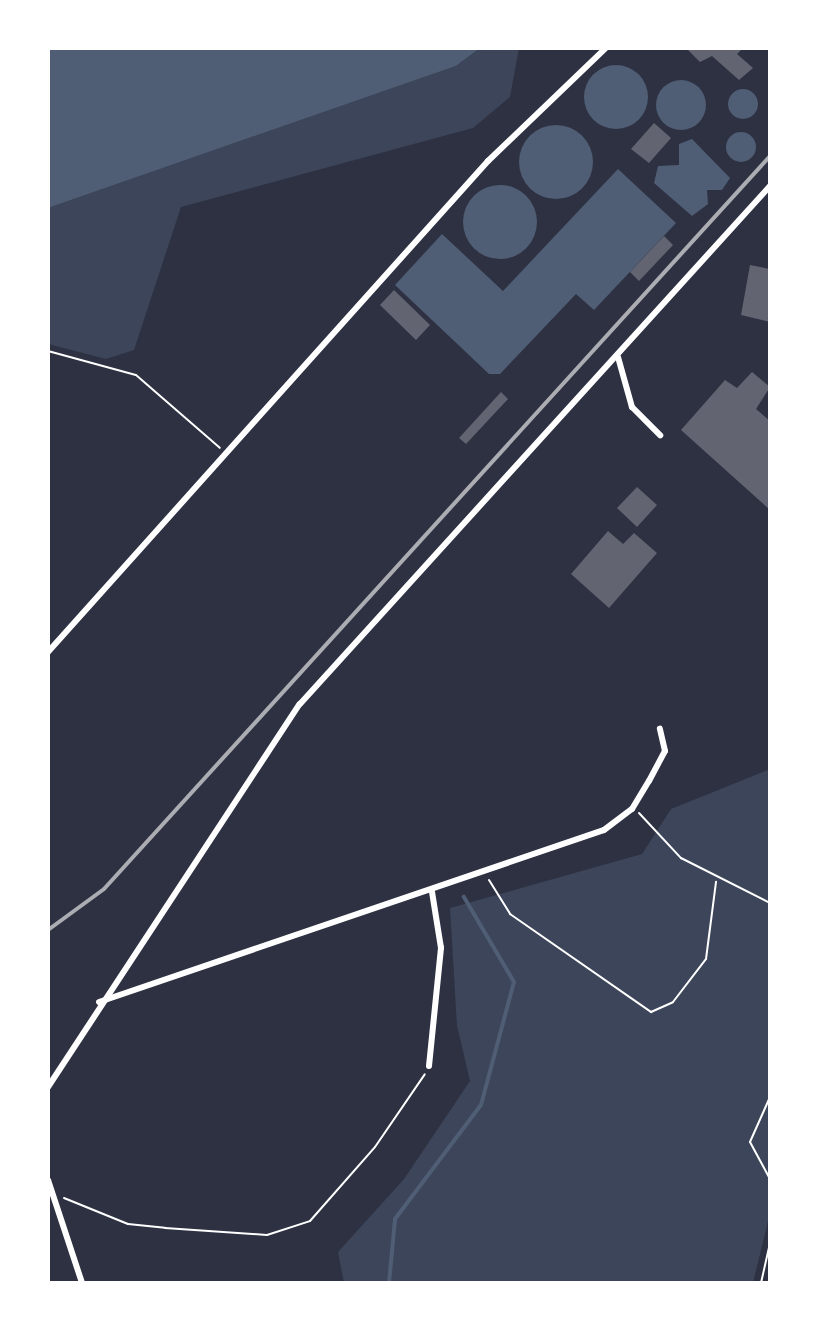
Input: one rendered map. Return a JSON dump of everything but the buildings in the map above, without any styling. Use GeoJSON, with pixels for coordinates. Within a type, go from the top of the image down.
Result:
{"type":"FeatureCollection","features":[{"type":"Feature","properties":{"kind":"street"},"geometry":{"type":"LineString","coordinates":[[48,652],[228,455],[488,161],[606,48]]}},
{"type":"Feature","properties":{"kind":"street"},"geometry":{"type":"LineString","coordinates":[[48,1087],[99,1002],[300,704],[770,186]]}},
{"type":"Feature","properties":{"kind":"street"},"geometry":{"type":"LineString","coordinates":[[618,357],[632,407],[660,435]]}},
{"type":"Feature","properties":{"kind":"street"},"geometry":{"type":"LineString","coordinates":[[99,1002],[432,892],[604,830],[632,809],[665,751],[660,729]]}},
{"type":"Feature","properties":{"kind":"street"},"geometry":{"type":"LineString","coordinates":[[429,1066],[441,948],[432,892]]}},
{"type":"Feature","properties":{"kind":"street"},"geometry":{"type":"LineString","coordinates":[[48,1180],[82,1283]]}},
{"type":"Feature","properties":{"kind":"path"},"geometry":{"type":"LineString","coordinates":[[48,351],[136,375],[228,455]]}},
{"type":"Feature","properties":{"kind":"path"},"geometry":{"type":"LineString","coordinates":[[632,809],[716,882],[770,903]]}},
{"type":"Feature","properties":{"kind":"path"},"geometry":{"type":"LineString","coordinates":[[485,872],[510,914],[651,1012],[673,1002],[706,959],[716,882]]}},
{"type":"Feature","properties":{"kind":"path"},"geometry":{"type":"LineString","coordinates":[[51,1194],[128,1224],[267,1235],[310,1221],[375,1147],[429,1066]]}},
{"type":"Feature","properties":{"kind":"path"},"geometry":{"type":"LineString","coordinates":[[770,1097],[750,1142],[770,1179]]}},
{"type":"Feature","properties":{"kind":"path"},"geometry":{"type":"LineString","coordinates":[[761,1283],[770,1243]]}},
{"type":"Feature","properties":{"kind":"shaded area"},"geometry":{"type":"Polygon","coordinates":[[[48,48],[480,48],[456,66],[48,208],[48,48]]]}},
{"type":"Feature","properties":{"kind":"shaded area"},"geometry":{"type":"Polygon","coordinates":[[[480,48],[519,48],[510,97],[473,128],[181,207],[134,350],[106,359],[48,344],[48,208],[456,66],[480,48]]]}},
{"type":"Feature","properties":{"kind":"shaded area"},"geometry":{"type":"Polygon","coordinates":[[[610,65],[622,65],[639,74],[646,85],[646,109],[639,120],[622,129],[610,129],[598,124],[589,115],[584,103],[584,91],[589,79],[598,70],[610,65]]]}},
{"type":"Feature","properties":{"kind":"shaded area"},"geometry":{"type":"Polygon","coordinates":[[[681,80],[699,87],[706,105],[699,123],[681,130],[663,123],[656,105],[663,87],[681,80]]]}},
{"type":"Feature","properties":{"kind":"shaded area"},"geometry":{"type":"Polygon","coordinates":[[[743,89],[754,93],[758,104],[754,115],[743,119],[732,115],[728,104],[732,93],[743,89]]]}},
{"type":"Feature","properties":{"kind":"shaded area"},"geometry":{"type":"Polygon","coordinates":[[[556,125],[570,128],[582,136],[590,148],[593,162],[590,176],[582,188],[570,196],[556,199],[542,196],[530,188],[522,176],[519,162],[522,148],[530,136],[542,128],[556,125]]]}},
{"type":"Feature","properties":{"kind":"shaded area"},"geometry":{"type":"Polygon","coordinates":[[[741,132],[752,136],[756,147],[752,158],[741,162],[730,158],[726,147],[730,136],[741,132]]]}},
{"type":"Feature","properties":{"kind":"shaded area"},"geometry":{"type":"Polygon","coordinates":[[[692,139],[730,178],[722,190],[707,190],[708,204],[692,216],[654,183],[658,166],[679,165],[679,144],[692,139]]]}},
{"type":"Feature","properties":{"kind":"shaded area"},"geometry":{"type":"Polygon","coordinates":[[[618,169],[676,223],[594,310],[576,294],[500,374],[489,374],[395,285],[442,234],[503,291],[618,169]]]}},
{"type":"Feature","properties":{"kind":"shaded area"},"geometry":{"type":"Polygon","coordinates":[[[500,185],[514,188],[526,196],[534,208],[537,222],[534,236],[526,248],[514,256],[500,259],[486,256],[474,248],[466,236],[463,222],[466,208],[474,196],[486,188],[500,185]]]}},
{"type":"Feature","properties":{"kind":"shaded area"},"geometry":{"type":"Polygon","coordinates":[[[770,769],[770,1213],[753,1283],[344,1283],[338,1252],[404,1179],[470,1081],[457,1026],[450,908],[642,854],[671,809],[770,769]]]}},
{"type":"Feature","properties":{"kind":"waterway"},"geometry":{"type":"LineString","coordinates":[[389,1283],[395,1219],[481,1105],[514,982],[464,897]]}},
{"type":"Feature","properties":{"kind":"railway"},"geometry":{"type":"LineString","coordinates":[[48,930],[104,889],[770,156]]}}]}
